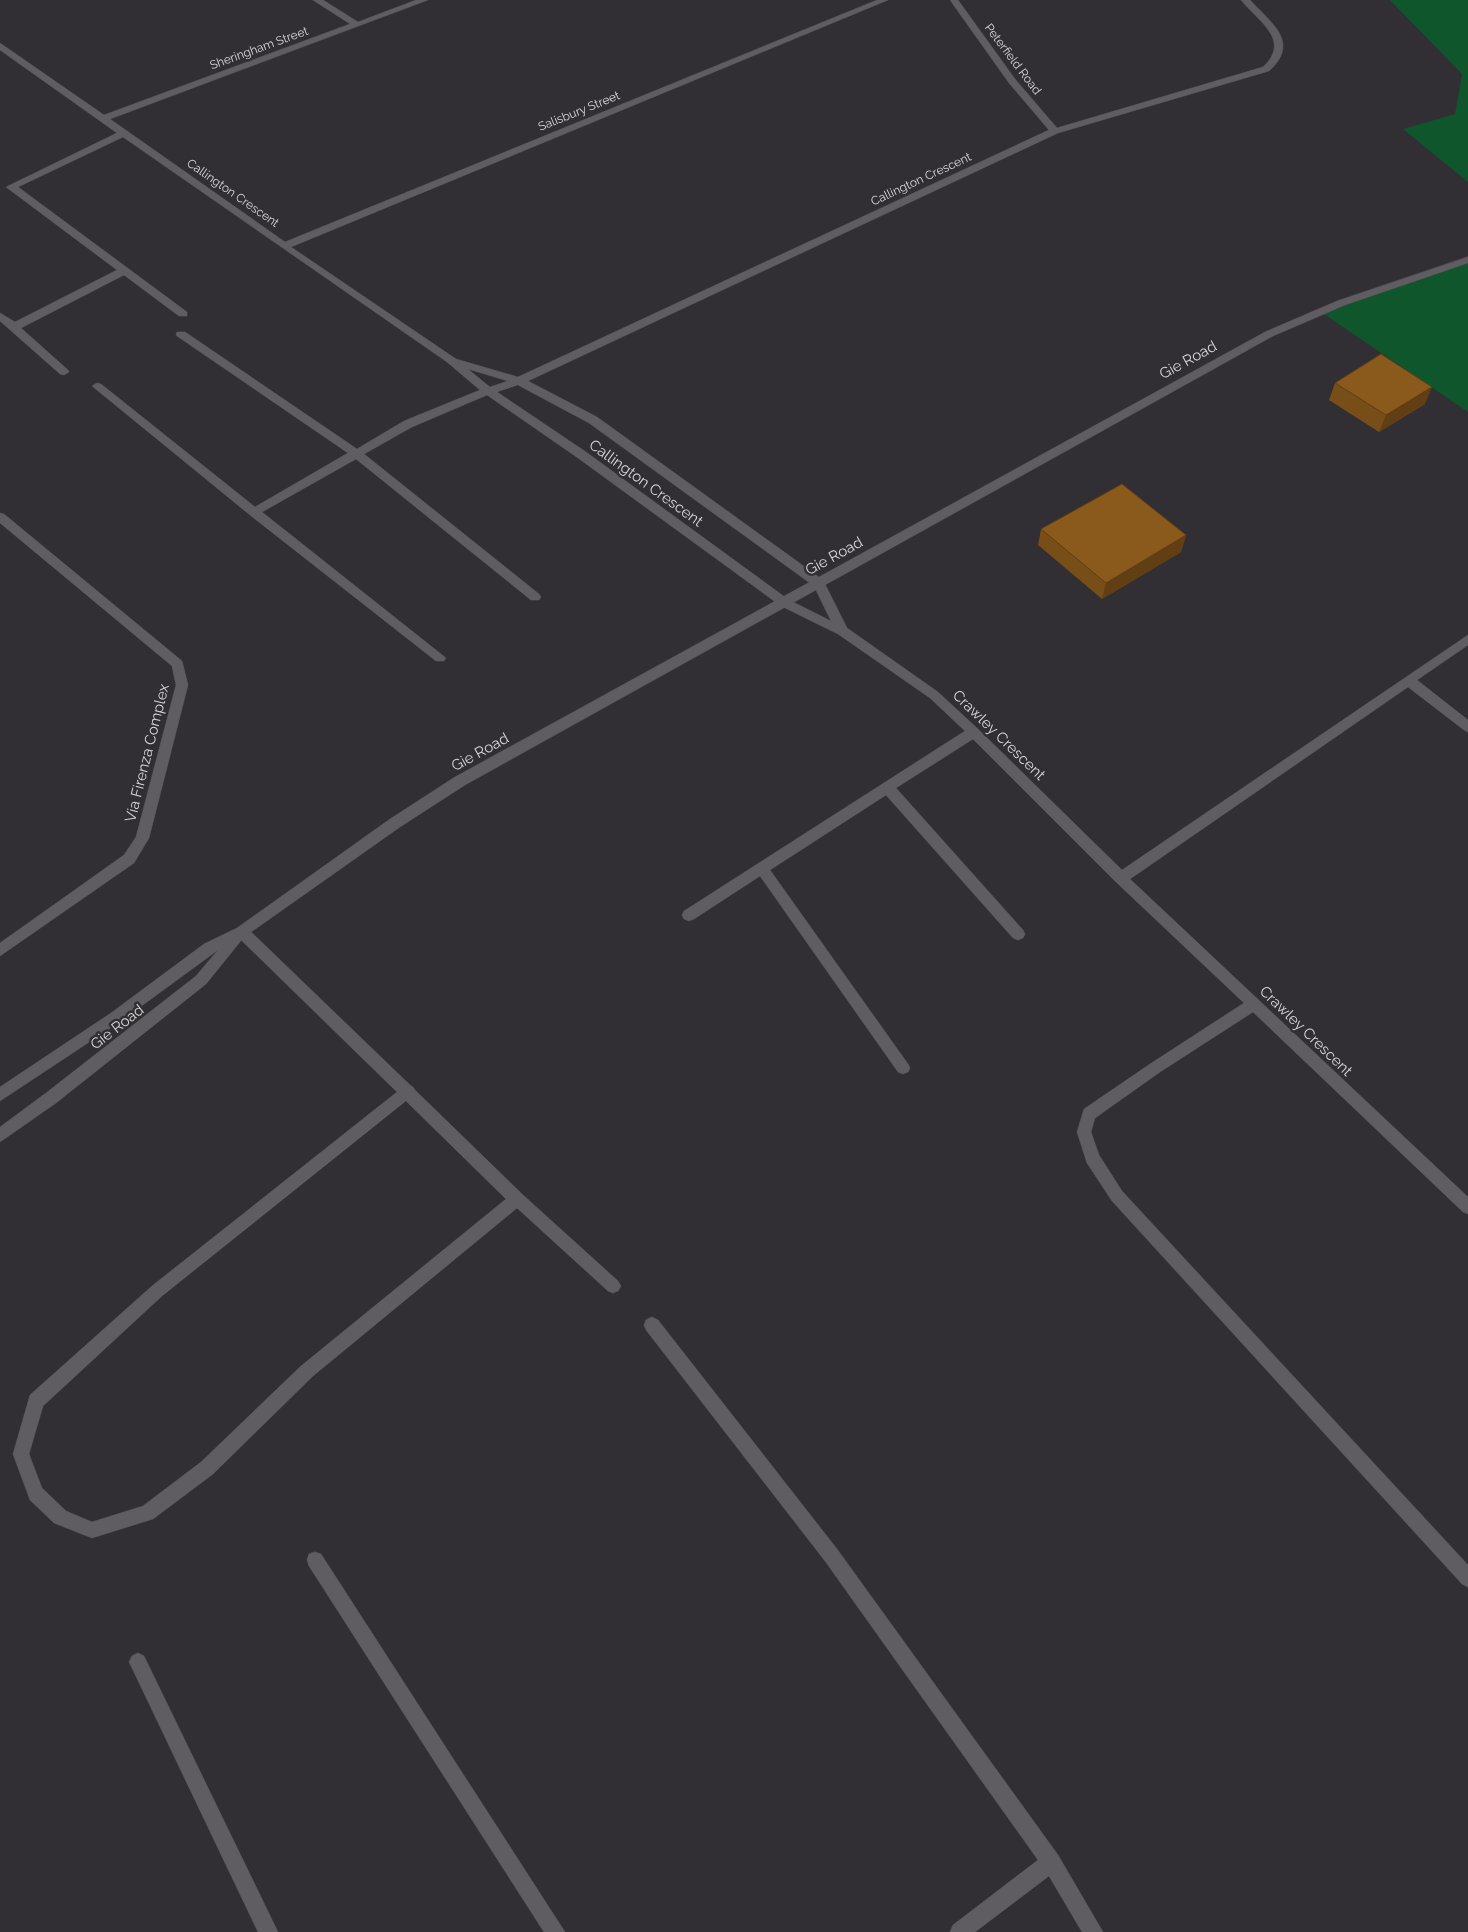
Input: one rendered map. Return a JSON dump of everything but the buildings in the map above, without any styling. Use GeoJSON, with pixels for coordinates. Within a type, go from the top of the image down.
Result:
{"type":"FeatureCollection","features":[{"type":"Feature","properties":{"kind":"street"},"geometry":{"type":"LineString","coordinates":[[317,0],[357,25]]}},
{"type":"Feature","properties":{"kind":"street","name":"Sheringham Street"},"geometry":{"type":"LineString","coordinates":[[103,119],[424,0]]}},
{"type":"Feature","properties":{"kind":"street","name":"Salisbury Street"},"geometry":{"type":"LineString","coordinates":[[284,246],[884,0]]}},
{"type":"Feature","properties":{"kind":"street","name":"Peterfield Road"},"geometry":{"type":"LineString","coordinates":[[954,0],[1012,81],[1055,131]]}},
{"type":"Feature","properties":{"kind":"street","name":"Callington Crescent"},"geometry":{"type":"LineString","coordinates":[[488,391],[519,381],[1055,131],[1256,73],[1274,63],[1279,57],[1281,49],[1279,40],[1244,0]]}},
{"type":"Feature","properties":{"kind":"street","name":"Callington Crescent"},"geometry":{"type":"LineString","coordinates":[[0,46],[284,246],[451,360],[488,391],[582,455],[785,603]]}},
{"type":"Feature","properties":{"kind":"street"},"geometry":{"type":"LineString","coordinates":[[10,188],[124,134]]}},
{"type":"Feature","properties":{"kind":"street"},"geometry":{"type":"LineString","coordinates":[[0,180],[182,314]]}},
{"type":"Feature","properties":{"kind":"street","name":"Gie Road"},"geometry":{"type":"LineString","coordinates":[[0,1095],[116,1017],[209,948],[242,932],[395,823],[460,781],[1269,334],[1341,303],[1468,260]]}},
{"type":"Feature","properties":{"kind":"street"},"geometry":{"type":"LineString","coordinates":[[14,327],[124,271]]}},
{"type":"Feature","properties":{"kind":"street"},"geometry":{"type":"LineString","coordinates":[[0,316],[64,372]]}},
{"type":"Feature","properties":{"kind":"street"},"geometry":{"type":"LineString","coordinates":[[181,334],[357,454],[535,597]]}},
{"type":"Feature","properties":{"kind":"street","name":"Callington Crescent"},"geometry":{"type":"LineString","coordinates":[[451,360],[519,381],[593,420],[819,583]]}},
{"type":"Feature","properties":{"kind":"street"},"geometry":{"type":"LineString","coordinates":[[97,386],[440,658]]}},
{"type":"Feature","properties":{"kind":"street"},"geometry":{"type":"LineString","coordinates":[[254,512],[408,424],[488,391]]}},
{"type":"Feature","properties":{"kind":"street","name":"Via Firenza Complex"},"geometry":{"type":"LineString","coordinates":[[0,517],[178,664],[182,685],[142,838],[129,859],[0,950]]}},
{"type":"Feature","properties":{"kind":"street","name":"Crawley Crescent"},"geometry":{"type":"LineString","coordinates":[[819,583],[842,631]]}},
{"type":"Feature","properties":{"kind":"street","name":"Crawley Crescent"},"geometry":{"type":"LineString","coordinates":[[785,603],[842,631],[934,695],[974,732],[1121,878],[1468,1207]]}},
{"type":"Feature","properties":{"kind":"street"},"geometry":{"type":"LineString","coordinates":[[1121,878],[1468,639]]}},
{"type":"Feature","properties":{"kind":"street"},"geometry":{"type":"LineString","coordinates":[[1409,681],[1468,727]]}},
{"type":"Feature","properties":{"kind":"street"},"geometry":{"type":"LineString","coordinates":[[689,915],[974,732]]}},
{"type":"Feature","properties":{"kind":"street"},"geometry":{"type":"LineString","coordinates":[[888,788],[1018,934]]}},
{"type":"Feature","properties":{"kind":"street"},"geometry":{"type":"LineString","coordinates":[[761,868],[903,1068]]}},
{"type":"Feature","properties":{"kind":"street"},"geometry":{"type":"LineString","coordinates":[[242,932],[408,1091],[517,1199],[613,1286]]}},
{"type":"Feature","properties":{"kind":"street","name":"Gie Road"},"geometry":{"type":"LineString","coordinates":[[0,1135],[59,1092],[201,980],[242,932]]}},
{"type":"Feature","properties":{"kind":"street"},"geometry":{"type":"LineString","coordinates":[[1254,1004],[1155,1068],[1089,1114],[1084,1132],[1092,1158],[1117,1196],[1468,1578]]}},
{"type":"Feature","properties":{"kind":"street"},"geometry":{"type":"LineString","coordinates":[[408,1091],[157,1291],[36,1401],[21,1454],[36,1494],[60,1517],[92,1530],[147,1513],[207,1468],[307,1371],[517,1199]]}},
{"type":"Feature","properties":{"kind":"street"},"geometry":{"type":"LineString","coordinates":[[652,1325],[831,1555],[1052,1862],[1093,1932]]}},
{"type":"Feature","properties":{"kind":"street"},"geometry":{"type":"LineString","coordinates":[[315,1560],[555,1932]]}},
{"type":"Feature","properties":{"kind":"street"},"geometry":{"type":"LineString","coordinates":[[138,1662],[268,1932]]}},
{"type":"Feature","properties":{"kind":"street"},"geometry":{"type":"LineString","coordinates":[[960,1932],[1052,1862]]}},
{"type":"Feature","properties":{"kind":"green space"},"geometry":{"type":"Polygon","coordinates":[[[1390,0],[1468,0],[1468,182],[1403,129],[1455,114],[1462,74],[1390,0]]]}},
{"type":"Feature","properties":{"kind":"green space"},"geometry":{"type":"Polygon","coordinates":[[[1468,260],[1468,412],[1321,312],[1468,260]]]}}]}
